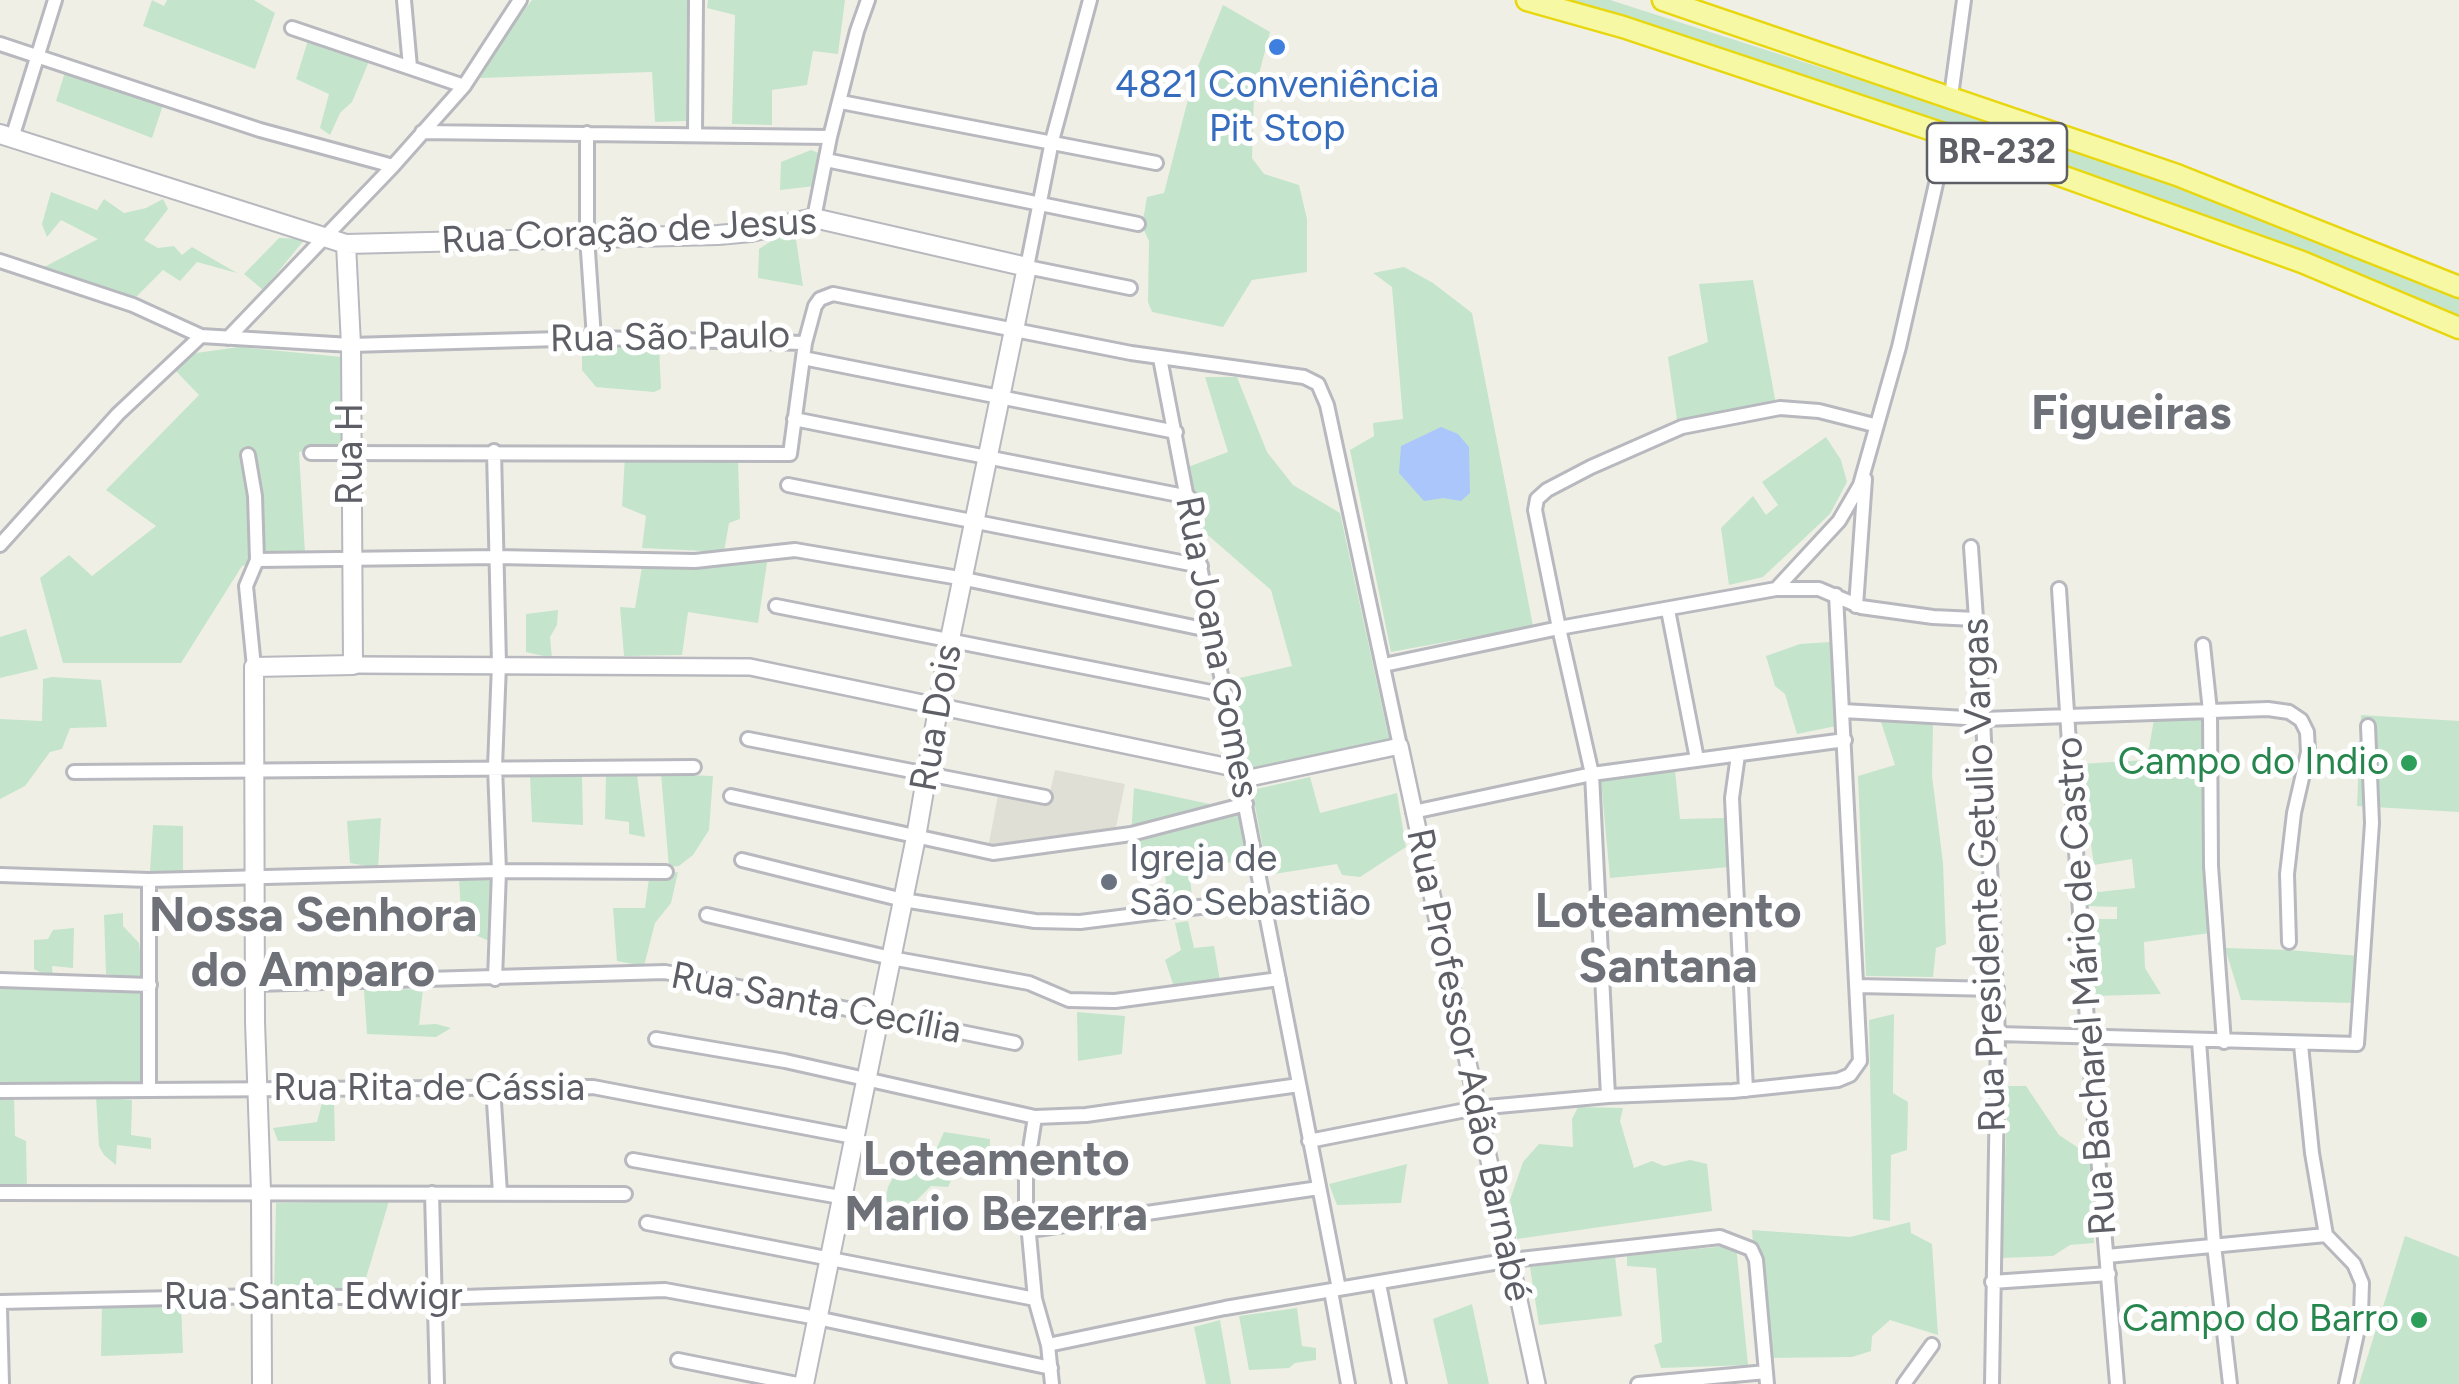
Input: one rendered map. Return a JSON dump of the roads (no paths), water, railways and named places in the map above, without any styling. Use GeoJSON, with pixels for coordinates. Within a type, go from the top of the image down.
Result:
{"type":"FeatureCollection","features":[{"type":"Feature","properties":{"kind":"highway","name":"BR-232"},"geometry":{"type":"LineString","coordinates":[[1527,0],[1623,27],[1947,136],[2302,262],[2459,328]]}},
{"type":"Feature","properties":{"kind":"highway","name":"BR-232"},"geometry":{"type":"LineString","coordinates":[[1663,0],[2177,175],[2459,287]]}},
{"type":"Feature","properties":{"kind":"main road","name":"Rua Coração de Jesus"},"geometry":{"type":"LineString","coordinates":[[6,136],[346,244],[718,235],[814,218],[1027,268]]}},
{"type":"Feature","properties":{"kind":"main road","name":"Rua H"},"geometry":{"type":"LineString","coordinates":[[346,244],[351,346],[353,665]]}},
{"type":"Feature","properties":{"kind":"main road","name":"Rua Dois"},"geometry":{"type":"LineString","coordinates":[[800,1384],[916,836],[950,639],[1027,268]]}},
{"type":"Feature","properties":{"kind":"main road"},"geometry":{"type":"LineString","coordinates":[[262,1384],[254,668],[353,665]]}},
{"type":"Feature","properties":{"kind":"street"},"geometry":{"type":"LineString","coordinates":[[6,136],[55,0]]}},
{"type":"Feature","properties":{"kind":"street"},"geometry":{"type":"LineString","coordinates":[[404,0],[410,67]]}},
{"type":"Feature","properties":{"kind":"street"},"geometry":{"type":"LineString","coordinates":[[228,338],[464,86],[520,0]]}},
{"type":"Feature","properties":{"kind":"street"},"geometry":{"type":"LineString","coordinates":[[695,134],[696,0]]}},
{"type":"Feature","properties":{"kind":"street"},"geometry":{"type":"LineString","coordinates":[[814,218],[830,137],[868,0]]}},
{"type":"Feature","properties":{"kind":"street","name":"Rua Dois"},"geometry":{"type":"LineString","coordinates":[[1027,268],[1052,141],[1090,0]]}},
{"type":"Feature","properties":{"kind":"street"},"geometry":{"type":"LineString","coordinates":[[1951,96],[1964,0]]}},
{"type":"Feature","properties":{"kind":"street"},"geometry":{"type":"LineString","coordinates":[[292,28],[464,86]]}},
{"type":"Feature","properties":{"kind":"street"},"geometry":{"type":"LineString","coordinates":[[0,44],[260,130],[393,166]]}},
{"type":"Feature","properties":{"kind":"street"},"geometry":{"type":"LineString","coordinates":[[840,102],[1156,163]]}},
{"type":"Feature","properties":{"kind":"street"},"geometry":{"type":"LineString","coordinates":[[422,132],[830,137]]}},
{"type":"Feature","properties":{"kind":"street"},"geometry":{"type":"LineString","coordinates":[[586,133],[587,236],[594,338]]}},
{"type":"Feature","properties":{"kind":"street"},"geometry":{"type":"LineString","coordinates":[[1856,606],[1865,470],[1947,136]]}},
{"type":"Feature","properties":{"kind":"street"},"geometry":{"type":"LineString","coordinates":[[826,160],[1138,224]]}},
{"type":"Feature","properties":{"kind":"street","name":"Rua São Paulo"},"geometry":{"type":"LineString","coordinates":[[0,260],[133,305],[201,336],[351,346],[594,338],[804,351],[1176,432]]}},
{"type":"Feature","properties":{"kind":"street"},"geometry":{"type":"LineString","coordinates":[[1027,268],[1130,288]]}},
{"type":"Feature","properties":{"kind":"street","name":"Rua São Paulo"},"geometry":{"type":"LineString","coordinates":[[804,351],[815,306],[820,299],[833,294],[1160,358],[1304,377],[1318,384],[1327,405],[1384,665]]}},
{"type":"Feature","properties":{"kind":"street"},"geometry":{"type":"LineString","coordinates":[[0,544],[118,414],[201,336]]}},
{"type":"Feature","properties":{"kind":"street"},"geometry":{"type":"LineString","coordinates":[[311,452],[790,454],[804,351]]}},
{"type":"Feature","properties":{"kind":"street","name":"Rua Joana Gomes"},"geometry":{"type":"LineString","coordinates":[[1160,358],[1318,1188],[1348,1384]]}},
{"type":"Feature","properties":{"kind":"street"},"geometry":{"type":"LineString","coordinates":[[1608,1096],[1592,774],[1558,628],[1537,499],[1547,490],[1682,427],[1780,408],[1819,410],[1874,425]]}},
{"type":"Feature","properties":{"kind":"street"},"geometry":{"type":"LineString","coordinates":[[794,420],[1189,498]]}},
{"type":"Feature","properties":{"kind":"street"},"geometry":{"type":"LineString","coordinates":[[494,450],[499,664],[495,979]]}},
{"type":"Feature","properties":{"kind":"street"},"geometry":{"type":"LineString","coordinates":[[248,456],[255,496],[257,560],[246,586],[254,668]]}},
{"type":"Feature","properties":{"kind":"street"},"geometry":{"type":"LineString","coordinates":[[1776,588],[1839,521],[1865,470]]}},
{"type":"Feature","properties":{"kind":"street"},"geometry":{"type":"LineString","coordinates":[[788,484],[1200,566]]}},
{"type":"Feature","properties":{"kind":"street","name":"Rua Presidente Getulio Vargas"},"geometry":{"type":"LineString","coordinates":[[1971,547],[1997,989],[1992,1384]]}},
{"type":"Feature","properties":{"kind":"street"},"geometry":{"type":"LineString","coordinates":[[257,560],[497,556],[695,561],[784,550],[964,579],[1213,631]]}},
{"type":"Feature","properties":{"kind":"street"},"geometry":{"type":"LineString","coordinates":[[353,665],[750,667],[938,708],[1063,730],[1239,775],[1400,746],[1384,665],[1558,628],[1776,588],[1805,588],[1836,595],[1856,606],[1932,618],[1975,619]]}},
{"type":"Feature","properties":{"kind":"street","name":"Rua Bacharel Mário de Castro"},"geometry":{"type":"LineString","coordinates":[[2058,589],[2116,1384]]}},
{"type":"Feature","properties":{"kind":"street"},"geometry":{"type":"LineString","coordinates":[[1309,1140],[1476,1108],[1608,1096],[1746,1090],[1838,1080],[1850,1075],[1860,1061],[1858,986],[1836,595]]}},
{"type":"Feature","properties":{"kind":"street"},"geometry":{"type":"LineString","coordinates":[[776,606],[1226,695]]}},
{"type":"Feature","properties":{"kind":"street"},"geometry":{"type":"LineString","coordinates":[[1668,610],[1697,759]]}},
{"type":"Feature","properties":{"kind":"street"},"geometry":{"type":"LineString","coordinates":[[2203,645],[2210,712],[2211,866],[2224,1042]]}},
{"type":"Feature","properties":{"kind":"street"},"geometry":{"type":"LineString","coordinates":[[1844,711],[1983,719],[2268,709],[2288,712],[2301,720],[2307,732],[2308,752],[2294,813],[2287,874],[2289,942]]}},
{"type":"Feature","properties":{"kind":"street"},"geometry":{"type":"LineString","coordinates":[[1998,1034],[2357,1044],[2372,824],[2368,726]]}},
{"type":"Feature","properties":{"kind":"street"},"geometry":{"type":"LineString","coordinates":[[748,739],[1046,797]]}},
{"type":"Feature","properties":{"kind":"street"},"geometry":{"type":"LineString","coordinates":[[1414,812],[1592,774],[1845,740]]}},
{"type":"Feature","properties":{"kind":"street","name":"Rua Professor Adão Barnabé"},"geometry":{"type":"LineString","coordinates":[[1400,746],[1536,1384]]}},
{"type":"Feature","properties":{"kind":"street"},"geometry":{"type":"LineString","coordinates":[[1738,755],[1732,798],[1746,1090]]}},
{"type":"Feature","properties":{"kind":"street"},"geometry":{"type":"LineString","coordinates":[[74,772],[694,767]]}},
{"type":"Feature","properties":{"kind":"street"},"geometry":{"type":"LineString","coordinates":[[731,796],[993,853],[1131,834],[1246,804]]}},
{"type":"Feature","properties":{"kind":"street"},"geometry":{"type":"LineString","coordinates":[[742,860],[902,900],[1035,921],[1080,922],[1263,899]]}},
{"type":"Feature","properties":{"kind":"street"},"geometry":{"type":"LineString","coordinates":[[1,878],[149,880],[499,871],[666,872]]}},
{"type":"Feature","properties":{"kind":"street"},"geometry":{"type":"LineString","coordinates":[[149,880],[149,1090]]}},
{"type":"Feature","properties":{"kind":"street"},"geometry":{"type":"LineString","coordinates":[[707,915],[891,958],[1030,983],[1070,1000],[1115,1001],[1279,980]]}},
{"type":"Feature","properties":{"kind":"street","name":"Rua Santa Cecília"},"geometry":{"type":"LineString","coordinates":[[256,984],[678,973],[1016,1044]]}},
{"type":"Feature","properties":{"kind":"street"},"geometry":{"type":"LineString","coordinates":[[0,980],[150,984]]}},
{"type":"Feature","properties":{"kind":"street"},"geometry":{"type":"LineString","coordinates":[[1858,986],[1997,989]]}},
{"type":"Feature","properties":{"kind":"street"},"geometry":{"type":"LineString","coordinates":[[656,1038],[866,1078],[1035,1116],[1124,1111],[1299,1085]]}},
{"type":"Feature","properties":{"kind":"street"},"geometry":{"type":"LineString","coordinates":[[2199,1041],[2214,1245],[2230,1384]]}},
{"type":"Feature","properties":{"kind":"street"},"geometry":{"type":"LineString","coordinates":[[2301,1044],[2312,1153],[2326,1236],[2354,1264],[2362,1283],[2361,1315],[2346,1384]]}},
{"type":"Feature","properties":{"kind":"street"},"geometry":{"type":"LineString","coordinates":[[492,1087],[500,1193]]}},
{"type":"Feature","properties":{"kind":"street","name":"Rua Rita de Cássia"},"geometry":{"type":"LineString","coordinates":[[0,1091],[607,1089],[854,1137]]}},
{"type":"Feature","properties":{"kind":"street"},"geometry":{"type":"LineString","coordinates":[[1035,1116],[1026,1174],[1035,1299],[1048,1345],[1052,1384]]}},
{"type":"Feature","properties":{"kind":"street"},"geometry":{"type":"LineString","coordinates":[[633,1160],[840,1197]]}},
{"type":"Feature","properties":{"kind":"street"},"geometry":{"type":"LineString","coordinates":[[1030,1230],[1318,1188]]}},
{"type":"Feature","properties":{"kind":"street"},"geometry":{"type":"LineString","coordinates":[[0,1193],[626,1194]]}},
{"type":"Feature","properties":{"kind":"street"},"geometry":{"type":"LineString","coordinates":[[432,1194],[437,1384]]}},
{"type":"Feature","properties":{"kind":"street"},"geometry":{"type":"LineString","coordinates":[[648,1223],[1035,1299]]}},
{"type":"Feature","properties":{"kind":"street"},"geometry":{"type":"LineString","coordinates":[[2107,1256],[2326,1236]]}},
{"type":"Feature","properties":{"kind":"street"},"geometry":{"type":"LineString","coordinates":[[1048,1345],[1225,1308],[1511,1260],[1720,1237],[1751,1249],[1756,1260],[1766,1378],[1638,1384]]}},
{"type":"Feature","properties":{"kind":"street"},"geometry":{"type":"LineString","coordinates":[[1992,1282],[2109,1274]]}},
{"type":"Feature","properties":{"kind":"street"},"geometry":{"type":"LineString","coordinates":[[1379,1284],[1399,1384]]}},
{"type":"Feature","properties":{"kind":"street","name":"Rua Santa Edwigr"},"geometry":{"type":"LineString","coordinates":[[0,1305],[261,1296],[435,1298],[664,1290],[1051,1368]]}},
{"type":"Feature","properties":{"kind":"street"},"geometry":{"type":"LineString","coordinates":[[0,1305],[2,1384]]}},
{"type":"Feature","properties":{"kind":"street"},"geometry":{"type":"LineString","coordinates":[[1904,1384],[1932,1345]]}},
{"type":"Feature","properties":{"kind":"street"},"geometry":{"type":"LineString","coordinates":[[678,1360],[800,1384]]}},
{"type":"Feature","properties":{"kind":"water"},"geometry":{"type":"Polygon","coordinates":[[[1441,427],[1458,434],[1469,447],[1470,493],[1461,501],[1424,501],[1399,473],[1401,446],[1441,427]]]}},
{"type":"Feature","properties":{"kind":"place","name":"4821 Conveniência Pit Stop"},"geometry":{"type":"Point","coordinates":[1277,47]}},
{"type":"Feature","properties":{"kind":"place","name":"Campo do Indio"},"geometry":{"type":"Point","coordinates":[2409,763]}},
{"type":"Feature","properties":{"kind":"place","name":"Igreja de São Sebastião"},"geometry":{"type":"Point","coordinates":[1109,882]}},
{"type":"Feature","properties":{"kind":"place","name":"Campo do Barro"},"geometry":{"type":"Point","coordinates":[2419,1320]}},
{"type":"Feature","properties":{"kind":"district","name":"Figueiras"},"geometry":{"type":"Point","coordinates":[2131,415]}},
{"type":"Feature","properties":{"kind":"district","name":"Loteamento Santana"},"geometry":{"type":"Point","coordinates":[1668,940]}},
{"type":"Feature","properties":{"kind":"district","name":"Nossa Senhora do Amparo"},"geometry":{"type":"Point","coordinates":[313,944]}},
{"type":"Feature","properties":{"kind":"district","name":"Loteamento Mario Bezerra"},"geometry":{"type":"Point","coordinates":[996,1188]}}]}
